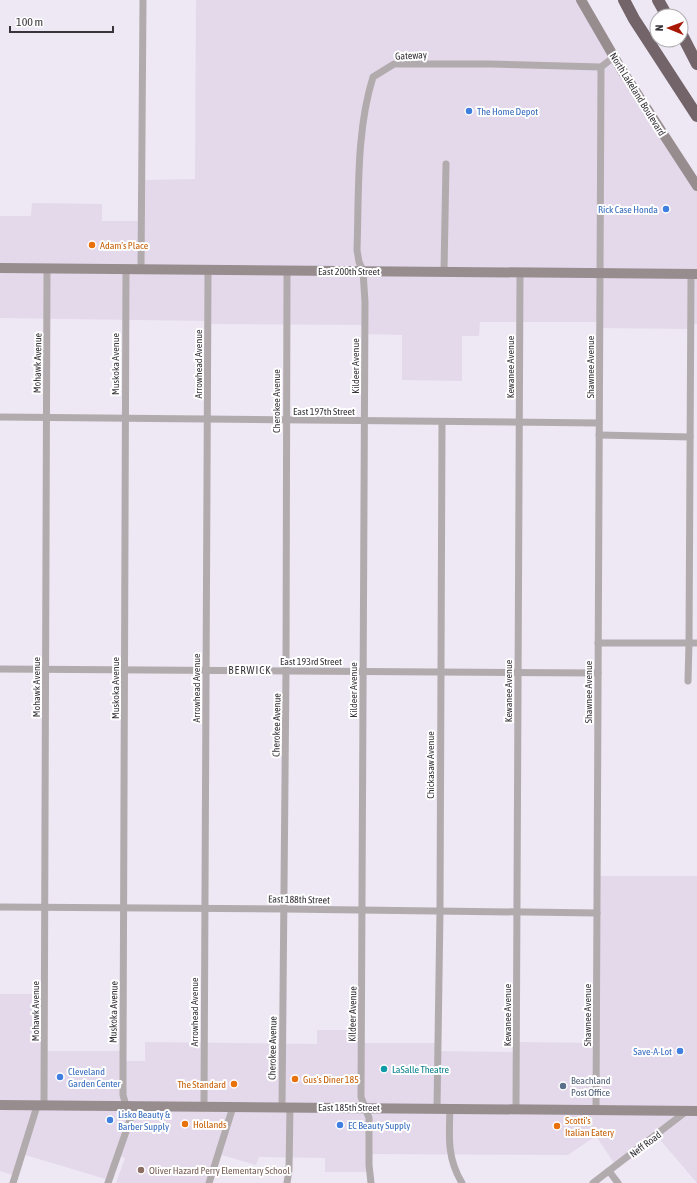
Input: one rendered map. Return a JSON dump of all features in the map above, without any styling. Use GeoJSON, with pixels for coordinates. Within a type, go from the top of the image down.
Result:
{"type":"FeatureCollection","features":[{"type":"Feature","properties":{"kind":"highway"},"geometry":{"type":"LineString","coordinates":[[616,0],[634,19]]}},
{"type":"Feature","properties":{"kind":"highway"},"geometry":{"type":"LineString","coordinates":[[624,0],[634,19],[697,116]]}},
{"type":"Feature","properties":{"kind":"highway"},"geometry":{"type":"LineString","coordinates":[[687,48],[697,65]]}},
{"type":"Feature","properties":{"kind":"highway"},"geometry":{"type":"LineString","coordinates":[[688,48],[697,65]]}},
{"type":"Feature","properties":{"kind":"street"},"geometry":{"type":"LineString","coordinates":[[141,269],[143,0]]}},
{"type":"Feature","properties":{"kind":"street","name":"North Lakeland Boulevard"},"geometry":{"type":"LineString","coordinates":[[581,0],[614,57],[697,186]]}},
{"type":"Feature","properties":{"kind":"street"},"geometry":{"type":"LineString","coordinates":[[601,67],[614,57]]}},
{"type":"Feature","properties":{"kind":"street","name":"Gateway"},"geometry":{"type":"LineString","coordinates":[[363,271],[359,262],[357,250],[359,163],[368,93],[373,77],[394,64],[490,64],[601,67]]}},
{"type":"Feature","properties":{"kind":"street","name":"Shawnee Avenue"},"geometry":{"type":"LineString","coordinates":[[596,1110],[601,67]]}},
{"type":"Feature","properties":{"kind":"street"},"geometry":{"type":"LineString","coordinates":[[444,272],[446,164]]}},
{"type":"Feature","properties":{"kind":"street","name":"East 200th Street"},"geometry":{"type":"LineString","coordinates":[[0,268],[694,274]]}},
{"type":"Feature","properties":{"kind":"street","name":"Mohawk Avenue"},"geometry":{"type":"LineString","coordinates":[[14,1183],[41,1106],[45,908],[46,418],[48,268]]}},
{"type":"Feature","properties":{"kind":"street","name":"Muskoka Avenue"},"geometry":{"type":"LineString","coordinates":[[108,1183],[130,1120],[123,1095],[126,269]]}},
{"type":"Feature","properties":{"kind":"street","name":"Arrowhead Avenue"},"geometry":{"type":"LineString","coordinates":[[204,1106],[208,270]]}},
{"type":"Feature","properties":{"kind":"street","name":"Cherokee Avenue"},"geometry":{"type":"LineString","coordinates":[[287,271],[284,909],[287,1183]]}},
{"type":"Feature","properties":{"kind":"street","name":"Kildeer Avenue"},"geometry":{"type":"LineString","coordinates":[[363,271],[365,302],[361,1097],[369,1118],[369,1165],[371,1183]]}},
{"type":"Feature","properties":{"kind":"street","name":"Kewanee Avenue"},"geometry":{"type":"LineString","coordinates":[[516,1109],[520,272]]}},
{"type":"Feature","properties":{"kind":"street"},"geometry":{"type":"LineString","coordinates":[[688,681],[690,437],[694,274]]}},
{"type":"Feature","properties":{"kind":"street","name":"East 197th Street"},"geometry":{"type":"LineString","coordinates":[[0,417],[125,420],[599,423]]}},
{"type":"Feature","properties":{"kind":"street","name":"Chickasaw Avenue"},"geometry":{"type":"LineString","coordinates":[[437,1108],[440,911],[442,422]]}},
{"type":"Feature","properties":{"kind":"street"},"geometry":{"type":"LineString","coordinates":[[599,435],[690,437]]}},
{"type":"Feature","properties":{"kind":"street"},"geometry":{"type":"LineString","coordinates":[[598,643],[697,643]]}},
{"type":"Feature","properties":{"kind":"street","name":"East 193rd Street"},"geometry":{"type":"LineString","coordinates":[[0,669],[598,673]]}},
{"type":"Feature","properties":{"kind":"street","name":"East 188th Street"},"geometry":{"type":"LineString","coordinates":[[0,907],[597,913]]}},
{"type":"Feature","properties":{"kind":"street","name":"Neff Road"},"geometry":{"type":"LineString","coordinates":[[593,1183],[693,1110],[697,1104]]}},
{"type":"Feature","properties":{"kind":"street","name":"East 185th Street"},"geometry":{"type":"LineString","coordinates":[[0,1105],[693,1110]]}},
{"type":"Feature","properties":{"kind":"street"},"geometry":{"type":"LineString","coordinates":[[209,1183],[233,1107]]}},
{"type":"Feature","properties":{"kind":"street"},"geometry":{"type":"LineString","coordinates":[[450,1109],[450,1155],[456,1174],[462,1183]]}},
{"type":"Feature","properties":{"kind":"street"},"geometry":{"type":"LineString","coordinates":[[609,1171],[618,1183]]}},
{"type":"Feature","properties":{"kind":"shaded area"},"geometry":{"type":"Polygon","coordinates":[[[196,0],[581,0],[697,186],[697,324],[691,324],[691,329],[600,328],[600,322],[480,322],[479,336],[462,336],[462,381],[402,380],[402,335],[365,334],[364,325],[208,324],[208,321],[0,318],[0,216],[31,216],[32,203],[102,204],[102,221],[141,221],[142,180],[195,179],[196,0]]]}},
{"type":"Feature","properties":{"kind":"shaded area"},"geometry":{"type":"Polygon","coordinates":[[[597,876],[697,876],[697,1183],[656,1135],[633,1158],[616,1166],[596,1136],[568,1155],[369,1154],[369,1172],[325,1172],[325,1158],[259,1157],[256,1165],[218,1154],[209,1183],[116,1183],[125,1158],[118,1155],[109,1180],[22,1154],[16,1176],[0,1171],[0,994],[45,994],[45,1051],[123,1051],[123,1061],[145,1061],[145,1042],[317,1044],[317,1030],[362,1030],[362,1043],[438,1043],[438,1051],[516,1052],[516,1042],[596,1043],[597,876]]]}},
{"type":"Feature","properties":{"kind":"place","name":"The Home Depot"},"geometry":{"type":"Point","coordinates":[469,111]}},
{"type":"Feature","properties":{"kind":"place","name":"Rick Case Honda"},"geometry":{"type":"Point","coordinates":[666,209]}},
{"type":"Feature","properties":{"kind":"place","name":"Adam's Place"},"geometry":{"type":"Point","coordinates":[92,245]}},
{"type":"Feature","properties":{"kind":"place","name":"Save-A-Lot"},"geometry":{"type":"Point","coordinates":[680,1051]}},
{"type":"Feature","properties":{"kind":"place","name":"LaSalle Theatre"},"geometry":{"type":"Point","coordinates":[384,1069]}},
{"type":"Feature","properties":{"kind":"place","name":"Cleveland Garden Center"},"geometry":{"type":"Point","coordinates":[60,1077]}},
{"type":"Feature","properties":{"kind":"place","name":"Gus's Diner 185"},"geometry":{"type":"Point","coordinates":[295,1079]}},
{"type":"Feature","properties":{"kind":"place","name":"The Standard"},"geometry":{"type":"Point","coordinates":[234,1084]}},
{"type":"Feature","properties":{"kind":"place","name":"Beachland Post Office"},"geometry":{"type":"Point","coordinates":[563,1086]}},
{"type":"Feature","properties":{"kind":"place","name":"Lisko Beauty & Barber Supply"},"geometry":{"type":"Point","coordinates":[110,1120]}},
{"type":"Feature","properties":{"kind":"place","name":"Hollands"},"geometry":{"type":"Point","coordinates":[185,1124]}},
{"type":"Feature","properties":{"kind":"place","name":"EC Beauty Supply"},"geometry":{"type":"Point","coordinates":[340,1125]}},
{"type":"Feature","properties":{"kind":"place","name":"Scotti's Italian Eatery"},"geometry":{"type":"Point","coordinates":[557,1126]}},
{"type":"Feature","properties":{"kind":"place","name":"Oliver Hazard Perry Elementary School"},"geometry":{"type":"Point","coordinates":[141,1170]}},
{"type":"Feature","properties":{"kind":"district","name":"BERWICK"},"geometry":{"type":"Point","coordinates":[250,670]}}]}
